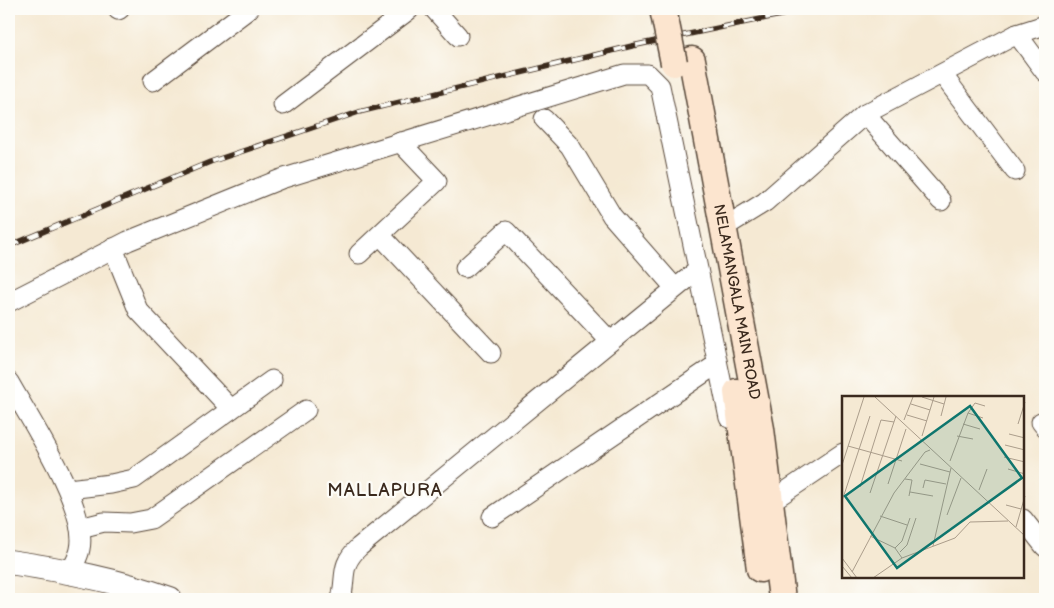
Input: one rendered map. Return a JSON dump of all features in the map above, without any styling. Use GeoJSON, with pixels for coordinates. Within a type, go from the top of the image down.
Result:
{"type":"FeatureCollection","features":[{"type":"Feature","properties":{"kind":"main road"},"geometry":{"type":"LineString","coordinates":[[663,9],[683,61],[735,377],[764,599]]}},
{"type":"Feature","properties":{"kind":"main road","name":"NELAMANGALA MAIN ROAD"},"geometry":{"type":"LineString","coordinates":[[677,9],[683,61],[723,228],[761,429],[782,599]]}},
{"type":"Feature","properties":{"kind":"street"},"geometry":{"type":"LineString","coordinates":[[153,81],[249,9]]}},
{"type":"Feature","properties":{"kind":"street"},"geometry":{"type":"LineString","coordinates":[[283,105],[410,9]]}},
{"type":"Feature","properties":{"kind":"street"},"geometry":{"type":"LineString","coordinates":[[434,9],[458,36]]}},
{"type":"Feature","properties":{"kind":"street"},"geometry":{"type":"LineString","coordinates":[[723,228],[766,202],[866,114],[1017,34],[1045,25]]}},
{"type":"Feature","properties":{"kind":"street"},"geometry":{"type":"LineString","coordinates":[[1017,34],[1045,72]]}},
{"type":"Feature","properties":{"kind":"street"},"geometry":{"type":"LineString","coordinates":[[9,302],[113,248],[281,179],[624,74],[648,74],[660,86],[717,364],[736,446],[746,465]]}},
{"type":"Feature","properties":{"kind":"street"},"geometry":{"type":"LineString","coordinates":[[942,74],[1015,171]]}},
{"type":"Feature","properties":{"kind":"street"},"geometry":{"type":"LineString","coordinates":[[866,114],[941,201]]}},
{"type":"Feature","properties":{"kind":"street"},"geometry":{"type":"LineString","coordinates":[[544,119],[570,146],[612,216],[676,288]]}},
{"type":"Feature","properties":{"kind":"street"},"geometry":{"type":"LineString","coordinates":[[359,254],[437,181],[400,142]]}},
{"type":"Feature","properties":{"kind":"street"},"geometry":{"type":"LineString","coordinates":[[466,268],[506,230],[610,341]]}},
{"type":"Feature","properties":{"kind":"street"},"geometry":{"type":"LineString","coordinates":[[380,235],[491,353]]}},
{"type":"Feature","properties":{"kind":"street"},"geometry":{"type":"LineString","coordinates":[[113,248],[138,310],[231,409]]}},
{"type":"Feature","properties":{"kind":"street"},"geometry":{"type":"LineString","coordinates":[[341,599],[343,573],[349,556],[698,270]]}},
{"type":"Feature","properties":{"kind":"street"},"geometry":{"type":"LineString","coordinates":[[492,517],[717,364]]}},
{"type":"Feature","properties":{"kind":"street"},"geometry":{"type":"LineString","coordinates":[[68,488],[112,484],[134,479],[272,380]]}},
{"type":"Feature","properties":{"kind":"street"},"geometry":{"type":"LineString","coordinates":[[9,382],[68,488],[80,528],[80,549],[71,570]]}},
{"type":"Feature","properties":{"kind":"street"},"geometry":{"type":"LineString","coordinates":[[80,528],[104,522],[130,523],[151,519],[306,410]]}},
{"type":"Feature","properties":{"kind":"street"},"geometry":{"type":"LineString","coordinates":[[770,502],[842,454]]}},
{"type":"Feature","properties":{"kind":"street"},"geometry":{"type":"LineString","coordinates":[[1024,520],[1045,547]]}},
{"type":"Feature","properties":{"kind":"street"},"geometry":{"type":"LineString","coordinates":[[9,562],[71,570],[130,585],[170,599]]}},
{"type":"Feature","properties":{"kind":"railway"},"geometry":{"type":"LineString","coordinates":[[9,246],[210,162],[359,112],[632,46],[809,9]]}},
{"type":"Feature","properties":{"kind":"district","name":"MALLAPURA"},"geometry":{"type":"Point","coordinates":[385,490]}}]}
